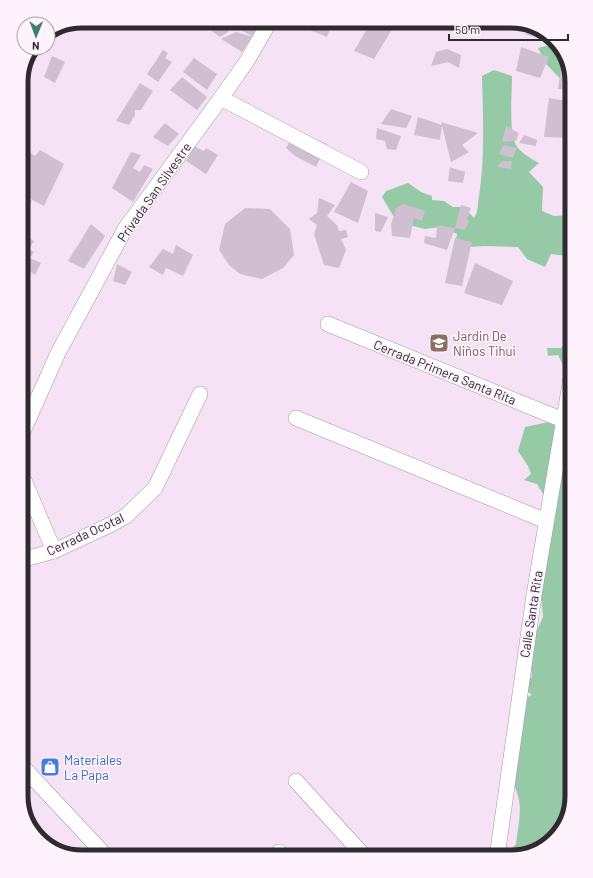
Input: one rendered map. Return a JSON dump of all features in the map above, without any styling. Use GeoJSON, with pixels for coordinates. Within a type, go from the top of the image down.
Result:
{"type":"FeatureCollection","features":[{"type":"Feature","properties":{"kind":"street","name":"Privada San Silvestre"},"geometry":{"type":"LineString","coordinates":[[28,420],[58,353],[125,229],[247,61],[266,28]]}},
{"type":"Feature","properties":{"kind":"street"},"geometry":{"type":"LineString","coordinates":[[221,98],[361,172]]}},
{"type":"Feature","properties":{"kind":"street","name":"Cerrada Primera Santa Rita"},"geometry":{"type":"LineString","coordinates":[[328,324],[563,420]]}},
{"type":"Feature","properties":{"kind":"street","name":"Cerrada Ocotal"},"geometry":{"type":"LineString","coordinates":[[28,558],[54,551],[126,516],[144,500],[155,488],[200,394]]}},
{"type":"Feature","properties":{"kind":"street","name":"Calle Santa Rita"},"geometry":{"type":"LineString","coordinates":[[497,850],[534,595],[565,409]]}},
{"type":"Feature","properties":{"kind":"street"},"geometry":{"type":"LineString","coordinates":[[296,418],[546,521]]}},
{"type":"Feature","properties":{"kind":"street"},"geometry":{"type":"LineString","coordinates":[[28,490],[54,551]]}},
{"type":"Feature","properties":{"kind":"street"},"geometry":{"type":"LineString","coordinates":[[28,772],[100,850]]}},
{"type":"Feature","properties":{"kind":"street"},"geometry":{"type":"LineString","coordinates":[[296,781],[359,850]]}},
{"type":"Feature","properties":{"kind":"green space"},"geometry":{"type":"Polygon","coordinates":[[[550,45],[554,49],[561,61],[565,75],[565,84],[547,65],[538,48],[550,45]]]}},
{"type":"Feature","properties":{"kind":"green space"},"geometry":{"type":"Polygon","coordinates":[[[494,70],[512,76],[511,120],[515,143],[522,152],[539,163],[529,172],[543,187],[542,211],[554,216],[565,215],[565,256],[551,254],[545,267],[527,259],[518,247],[467,247],[456,239],[457,234],[441,227],[425,229],[397,222],[382,197],[386,191],[408,183],[421,192],[432,196],[432,200],[444,201],[453,207],[464,207],[474,218],[477,210],[482,167],[482,76],[494,70]]]}},
{"type":"Feature","properties":{"kind":"green space"},"geometry":{"type":"Polygon","coordinates":[[[565,343],[565,367],[558,355],[548,356],[547,348],[561,348],[565,343]]]}},
{"type":"Feature","properties":{"kind":"green space"},"geometry":{"type":"Polygon","coordinates":[[[565,418],[565,803],[558,823],[544,839],[532,846],[512,850],[516,844],[520,805],[516,789],[506,769],[523,699],[532,695],[521,686],[532,677],[529,647],[543,617],[539,572],[546,499],[537,484],[524,480],[531,474],[528,466],[518,451],[525,427],[565,418]]]}},
{"type":"Feature","properties":{"kind":"building"},"geometry":{"type":"Polygon","coordinates":[[[208,28],[230,28],[228,32],[220,37],[208,28]]]}},
{"type":"Feature","properties":{"kind":"building"},"geometry":{"type":"Polygon","coordinates":[[[238,28],[259,28],[253,37],[238,28]]]}},
{"type":"Feature","properties":{"kind":"building"},"geometry":{"type":"Polygon","coordinates":[[[308,28],[330,28],[327,37],[308,28]]]}},
{"type":"Feature","properties":{"kind":"building"},"geometry":{"type":"Polygon","coordinates":[[[367,28],[393,28],[374,59],[354,51],[367,28]]]}},
{"type":"Feature","properties":{"kind":"building"},"geometry":{"type":"Polygon","coordinates":[[[527,30],[529,31],[545,41],[525,34],[527,30]]]}},
{"type":"Feature","properties":{"kind":"building"},"geometry":{"type":"Polygon","coordinates":[[[236,32],[253,37],[242,52],[221,39],[236,32]]]}},
{"type":"Feature","properties":{"kind":"building"},"geometry":{"type":"Polygon","coordinates":[[[521,47],[549,57],[540,78],[516,71],[521,47]]]}},
{"type":"Feature","properties":{"kind":"building"},"geometry":{"type":"Polygon","coordinates":[[[447,49],[461,55],[459,68],[448,62],[431,66],[436,52],[447,49]]]}},
{"type":"Feature","properties":{"kind":"building"},"geometry":{"type":"Polygon","coordinates":[[[163,50],[168,53],[165,58],[172,62],[158,82],[147,74],[163,50]]]}},
{"type":"Feature","properties":{"kind":"building"},"geometry":{"type":"Polygon","coordinates":[[[52,56],[65,62],[55,83],[44,77],[52,56]]]}},
{"type":"Feature","properties":{"kind":"building"},"geometry":{"type":"Polygon","coordinates":[[[194,58],[217,74],[207,90],[183,72],[194,58]]]}},
{"type":"Feature","properties":{"kind":"building"},"geometry":{"type":"Polygon","coordinates":[[[562,64],[565,75],[565,90],[558,89],[562,64]]]}},
{"type":"Feature","properties":{"kind":"building"},"geometry":{"type":"Polygon","coordinates":[[[182,77],[207,97],[197,110],[170,90],[182,77]]]}},
{"type":"Feature","properties":{"kind":"building"},"geometry":{"type":"Polygon","coordinates":[[[140,83],[153,91],[141,110],[135,110],[135,115],[129,125],[116,121],[140,83]]]}},
{"type":"Feature","properties":{"kind":"building"},"geometry":{"type":"Polygon","coordinates":[[[549,98],[565,101],[565,138],[544,137],[549,98]]]}},
{"type":"Feature","properties":{"kind":"building"},"geometry":{"type":"Polygon","coordinates":[[[391,109],[412,116],[406,128],[381,124],[391,109]]]}},
{"type":"Feature","properties":{"kind":"building"},"geometry":{"type":"Polygon","coordinates":[[[418,117],[442,125],[440,140],[414,135],[418,117]]]}},
{"type":"Feature","properties":{"kind":"building"},"geometry":{"type":"Polygon","coordinates":[[[441,122],[478,133],[462,145],[469,152],[451,162],[441,122]]]}},
{"type":"Feature","properties":{"kind":"building"},"geometry":{"type":"Polygon","coordinates":[[[165,123],[179,134],[168,146],[153,137],[165,123]]]}},
{"type":"Feature","properties":{"kind":"building"},"geometry":{"type":"Polygon","coordinates":[[[506,126],[519,133],[516,141],[502,142],[506,126]]]}},
{"type":"Feature","properties":{"kind":"building"},"geometry":{"type":"Polygon","coordinates":[[[377,128],[401,136],[396,150],[387,149],[385,141],[376,139],[377,128]]]}},
{"type":"Feature","properties":{"kind":"building"},"geometry":{"type":"Polygon","coordinates":[[[303,134],[327,144],[316,167],[295,156],[286,148],[291,140],[303,134]]]}},
{"type":"Feature","properties":{"kind":"building"},"geometry":{"type":"Polygon","coordinates":[[[524,135],[537,140],[536,146],[519,143],[524,135]]]}},
{"type":"Feature","properties":{"kind":"building"},"geometry":{"type":"Polygon","coordinates":[[[503,145],[517,148],[513,158],[499,154],[503,145]]]}},
{"type":"Feature","properties":{"kind":"building"},"geometry":{"type":"Polygon","coordinates":[[[194,146],[204,151],[206,148],[218,155],[206,174],[186,161],[190,154],[188,152],[194,146]]]}},
{"type":"Feature","properties":{"kind":"building"},"geometry":{"type":"Polygon","coordinates":[[[40,150],[64,164],[44,206],[28,198],[28,151],[35,156],[40,150]]]}},
{"type":"Feature","properties":{"kind":"building"},"geometry":{"type":"Polygon","coordinates":[[[131,152],[141,155],[133,168],[140,172],[144,165],[153,169],[133,202],[112,188],[131,152]]]}},
{"type":"Feature","properties":{"kind":"building"},"geometry":{"type":"Polygon","coordinates":[[[502,161],[512,161],[511,169],[497,167],[502,161]]]}},
{"type":"Feature","properties":{"kind":"building"},"geometry":{"type":"Polygon","coordinates":[[[450,167],[465,172],[463,183],[448,181],[450,167]]]}},
{"type":"Feature","properties":{"kind":"building"},"geometry":{"type":"Polygon","coordinates":[[[351,182],[368,191],[358,223],[334,212],[351,182]]]}},
{"type":"Feature","properties":{"kind":"building"},"geometry":{"type":"Polygon","coordinates":[[[319,198],[335,205],[327,216],[337,225],[339,231],[346,230],[348,237],[341,239],[346,250],[339,268],[324,265],[314,234],[317,225],[309,219],[317,213],[319,198]]]}},
{"type":"Feature","properties":{"kind":"building"},"geometry":{"type":"Polygon","coordinates":[[[28,199],[32,201],[28,209],[28,199]]]}},
{"type":"Feature","properties":{"kind":"building"},"geometry":{"type":"Polygon","coordinates":[[[404,204],[425,211],[422,221],[414,218],[410,238],[392,236],[391,224],[397,207],[404,204]]]}},
{"type":"Feature","properties":{"kind":"building"},"geometry":{"type":"Polygon","coordinates":[[[461,205],[471,208],[467,218],[469,222],[465,230],[455,228],[461,205]]]}},
{"type":"Feature","properties":{"kind":"building"},"geometry":{"type":"Polygon","coordinates":[[[245,208],[270,209],[290,229],[294,255],[283,268],[262,279],[240,274],[229,265],[219,250],[225,224],[245,208]]]}},
{"type":"Feature","properties":{"kind":"building"},"geometry":{"type":"Polygon","coordinates":[[[375,213],[388,217],[381,232],[375,231],[375,213]]]}},
{"type":"Feature","properties":{"kind":"building"},"geometry":{"type":"Polygon","coordinates":[[[91,224],[105,236],[84,269],[68,261],[91,224]]]}},
{"type":"Feature","properties":{"kind":"building"},"geometry":{"type":"Polygon","coordinates":[[[437,225],[455,228],[447,250],[424,243],[425,236],[436,238],[437,225]]]}},
{"type":"Feature","properties":{"kind":"building"},"geometry":{"type":"Polygon","coordinates":[[[28,238],[34,241],[29,249],[34,252],[30,258],[41,263],[35,275],[28,270],[28,238]]]}},
{"type":"Feature","properties":{"kind":"building"},"geometry":{"type":"Polygon","coordinates":[[[455,238],[472,242],[462,286],[445,283],[455,238]]]}},
{"type":"Feature","properties":{"kind":"building"},"geometry":{"type":"Polygon","coordinates":[[[176,245],[193,255],[183,276],[166,268],[163,275],[149,267],[163,249],[173,254],[176,245]]]}},
{"type":"Feature","properties":{"kind":"building"},"geometry":{"type":"Polygon","coordinates":[[[475,263],[513,281],[502,305],[464,293],[475,263]]]}},
{"type":"Feature","properties":{"kind":"building"},"geometry":{"type":"Polygon","coordinates":[[[117,264],[132,272],[125,285],[113,281],[117,264]]]}},
{"type":"Feature","properties":{"kind":"place","name":"Jardin De Niños Tihui"},"geometry":{"type":"Point","coordinates":[439,343]}},
{"type":"Feature","properties":{"kind":"place","name":"Materiales La Papa"},"geometry":{"type":"Point","coordinates":[50,767]}}]}
